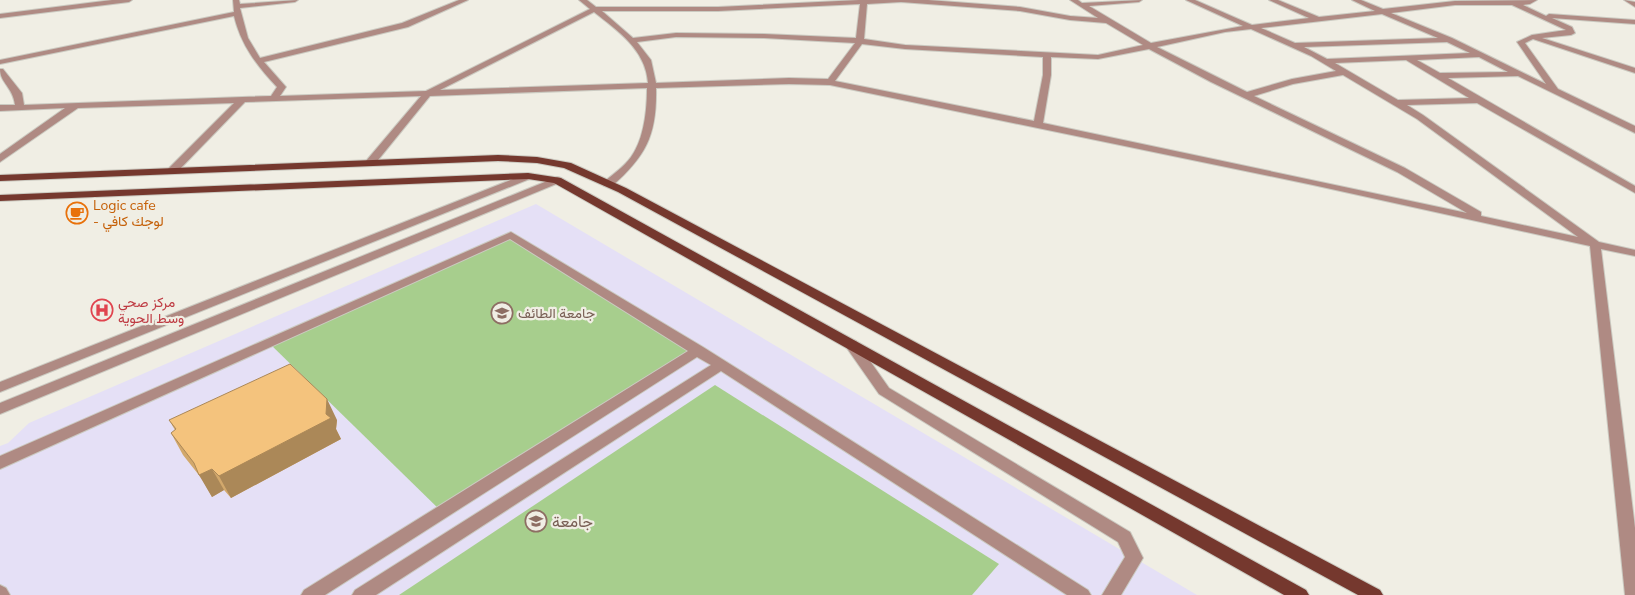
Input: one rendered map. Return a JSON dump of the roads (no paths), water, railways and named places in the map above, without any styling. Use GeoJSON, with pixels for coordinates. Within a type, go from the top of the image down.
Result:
{"type":"FeatureCollection","features":[{"type":"Feature","properties":{"kind":"main road"},"geometry":{"type":"LineString","coordinates":[[0,178],[498,158],[537,160],[567,165],[608,184],[1374,595]]}},
{"type":"Feature","properties":{"kind":"main road"},"geometry":{"type":"LineString","coordinates":[[0,198],[528,176],[557,180],[1300,595]]}},
{"type":"Feature","properties":{"kind":"street"},"geometry":{"type":"LineString","coordinates":[[0,16],[129,0]]}},
{"type":"Feature","properties":{"kind":"street"},"geometry":{"type":"LineString","coordinates":[[0,62],[237,6],[290,0]]}},
{"type":"Feature","properties":{"kind":"street"},"geometry":{"type":"LineString","coordinates":[[258,61],[405,25],[465,0]]}},
{"type":"Feature","properties":{"kind":"street"},"geometry":{"type":"LineString","coordinates":[[582,0],[595,8],[630,41],[647,61],[653,85],[645,136],[636,157],[608,184]]}},
{"type":"Feature","properties":{"kind":"street"},"geometry":{"type":"LineString","coordinates":[[370,163],[428,93],[595,8],[718,8],[901,0],[1020,8],[1070,18],[1106,21]]}},
{"type":"Feature","properties":{"kind":"street"},"geometry":{"type":"LineString","coordinates":[[1076,3],[1139,0]]}},
{"type":"Feature","properties":{"kind":"street"},"geometry":{"type":"LineString","coordinates":[[1189,0],[1255,27],[1325,61],[1420,117],[1595,244],[1634,595]]}},
{"type":"Feature","properties":{"kind":"street"},"geometry":{"type":"LineString","coordinates":[[1272,0],[1319,20]]}},
{"type":"Feature","properties":{"kind":"street"},"geometry":{"type":"LineString","coordinates":[[1355,0],[1482,55],[1635,130]]}},
{"type":"Feature","properties":{"kind":"street"},"geometry":{"type":"LineString","coordinates":[[630,41],[676,35],[764,36],[860,41],[905,47],[1098,56],[1226,30],[1455,3],[1528,3],[1534,0]]}},
{"type":"Feature","properties":{"kind":"street"},"geometry":{"type":"LineString","coordinates":[[1627,0],[1635,5]]}},
{"type":"Feature","properties":{"kind":"street"},"geometry":{"type":"LineString","coordinates":[[830,82],[860,41],[864,1]]}},
{"type":"Feature","properties":{"kind":"street"},"geometry":{"type":"LineString","coordinates":[[1076,3],[1148,46],[1246,96],[1401,170],[1488,221]]}},
{"type":"Feature","properties":{"kind":"street"},"geometry":{"type":"LineString","coordinates":[[1512,3],[1569,29],[1571,32],[1532,37],[1521,42],[1522,49],[1537,63],[1556,91]]}},
{"type":"Feature","properties":{"kind":"street"},"geometry":{"type":"LineString","coordinates":[[237,6],[237,22],[248,48],[282,87],[273,99]]}},
{"type":"Feature","properties":{"kind":"street"},"geometry":{"type":"LineString","coordinates":[[1539,16],[1635,22]]}},
{"type":"Feature","properties":{"kind":"street"},"geometry":{"type":"LineString","coordinates":[[1532,37],[1635,71]]}},
{"type":"Feature","properties":{"kind":"street"},"geometry":{"type":"LineString","coordinates":[[1293,45],[1449,40]]}},
{"type":"Feature","properties":{"kind":"street"},"geometry":{"type":"LineString","coordinates":[[1381,42],[1635,190]]}},
{"type":"Feature","properties":{"kind":"street"},"geometry":{"type":"LineString","coordinates":[[1038,124],[1047,75],[1047,54]]}},
{"type":"Feature","properties":{"kind":"street"},"geometry":{"type":"LineString","coordinates":[[1325,61],[1482,55]]}},
{"type":"Feature","properties":{"kind":"street"},"geometry":{"type":"LineString","coordinates":[[0,71],[18,93],[20,107]]}},
{"type":"Feature","properties":{"kind":"street"},"geometry":{"type":"LineString","coordinates":[[1246,96],[1292,82],[1343,72]]}},
{"type":"Feature","properties":{"kind":"street"},"geometry":{"type":"LineString","coordinates":[[1437,76],[1521,74]]}},
{"type":"Feature","properties":{"kind":"street"},"geometry":{"type":"LineString","coordinates":[[0,108],[653,85],[789,81],[830,82],[1038,124],[1635,253]]}},
{"type":"Feature","properties":{"kind":"street"},"geometry":{"type":"LineString","coordinates":[[172,171],[242,100]]}},
{"type":"Feature","properties":{"kind":"street"},"geometry":{"type":"LineString","coordinates":[[1396,103],[1479,100]]}},
{"type":"Feature","properties":{"kind":"street"},"geometry":{"type":"LineString","coordinates":[[0,159],[76,105]]}},
{"type":"Feature","properties":{"kind":"street"},"geometry":{"type":"LineString","coordinates":[[0,387],[528,176]]}},
{"type":"Feature","properties":{"kind":"street"},"geometry":{"type":"LineString","coordinates":[[0,409],[557,180]]}},
{"type":"Feature","properties":{"kind":"street"},"geometry":{"type":"LineString","coordinates":[[0,463],[511,235],[698,350],[1082,595]]}},
{"type":"Feature","properties":{"kind":"street"},"geometry":{"type":"LineString","coordinates":[[851,344],[884,391],[1124,537],[1134,558],[1112,595]]}},
{"type":"Feature","properties":{"kind":"street"},"geometry":{"type":"LineString","coordinates":[[310,595],[698,350]]}},
{"type":"Feature","properties":{"kind":"street"},"geometry":{"type":"LineString","coordinates":[[361,595],[721,365]]}},
{"type":"Feature","properties":{"kind":"place","name":"Logic cafe - لوجك كافي"},"geometry":{"type":"Point","coordinates":[77,213]}},
{"type":"Feature","properties":{"kind":"place","name":"مركز صحي وسط الحوية"},"geometry":{"type":"Point","coordinates":[102,310]}},
{"type":"Feature","properties":{"kind":"place","name":"جامعة الطائف"},"geometry":{"type":"Point","coordinates":[502,313]}},
{"type":"Feature","properties":{"kind":"place","name":"جامعة"},"geometry":{"type":"Point","coordinates":[536,521]}}]}
